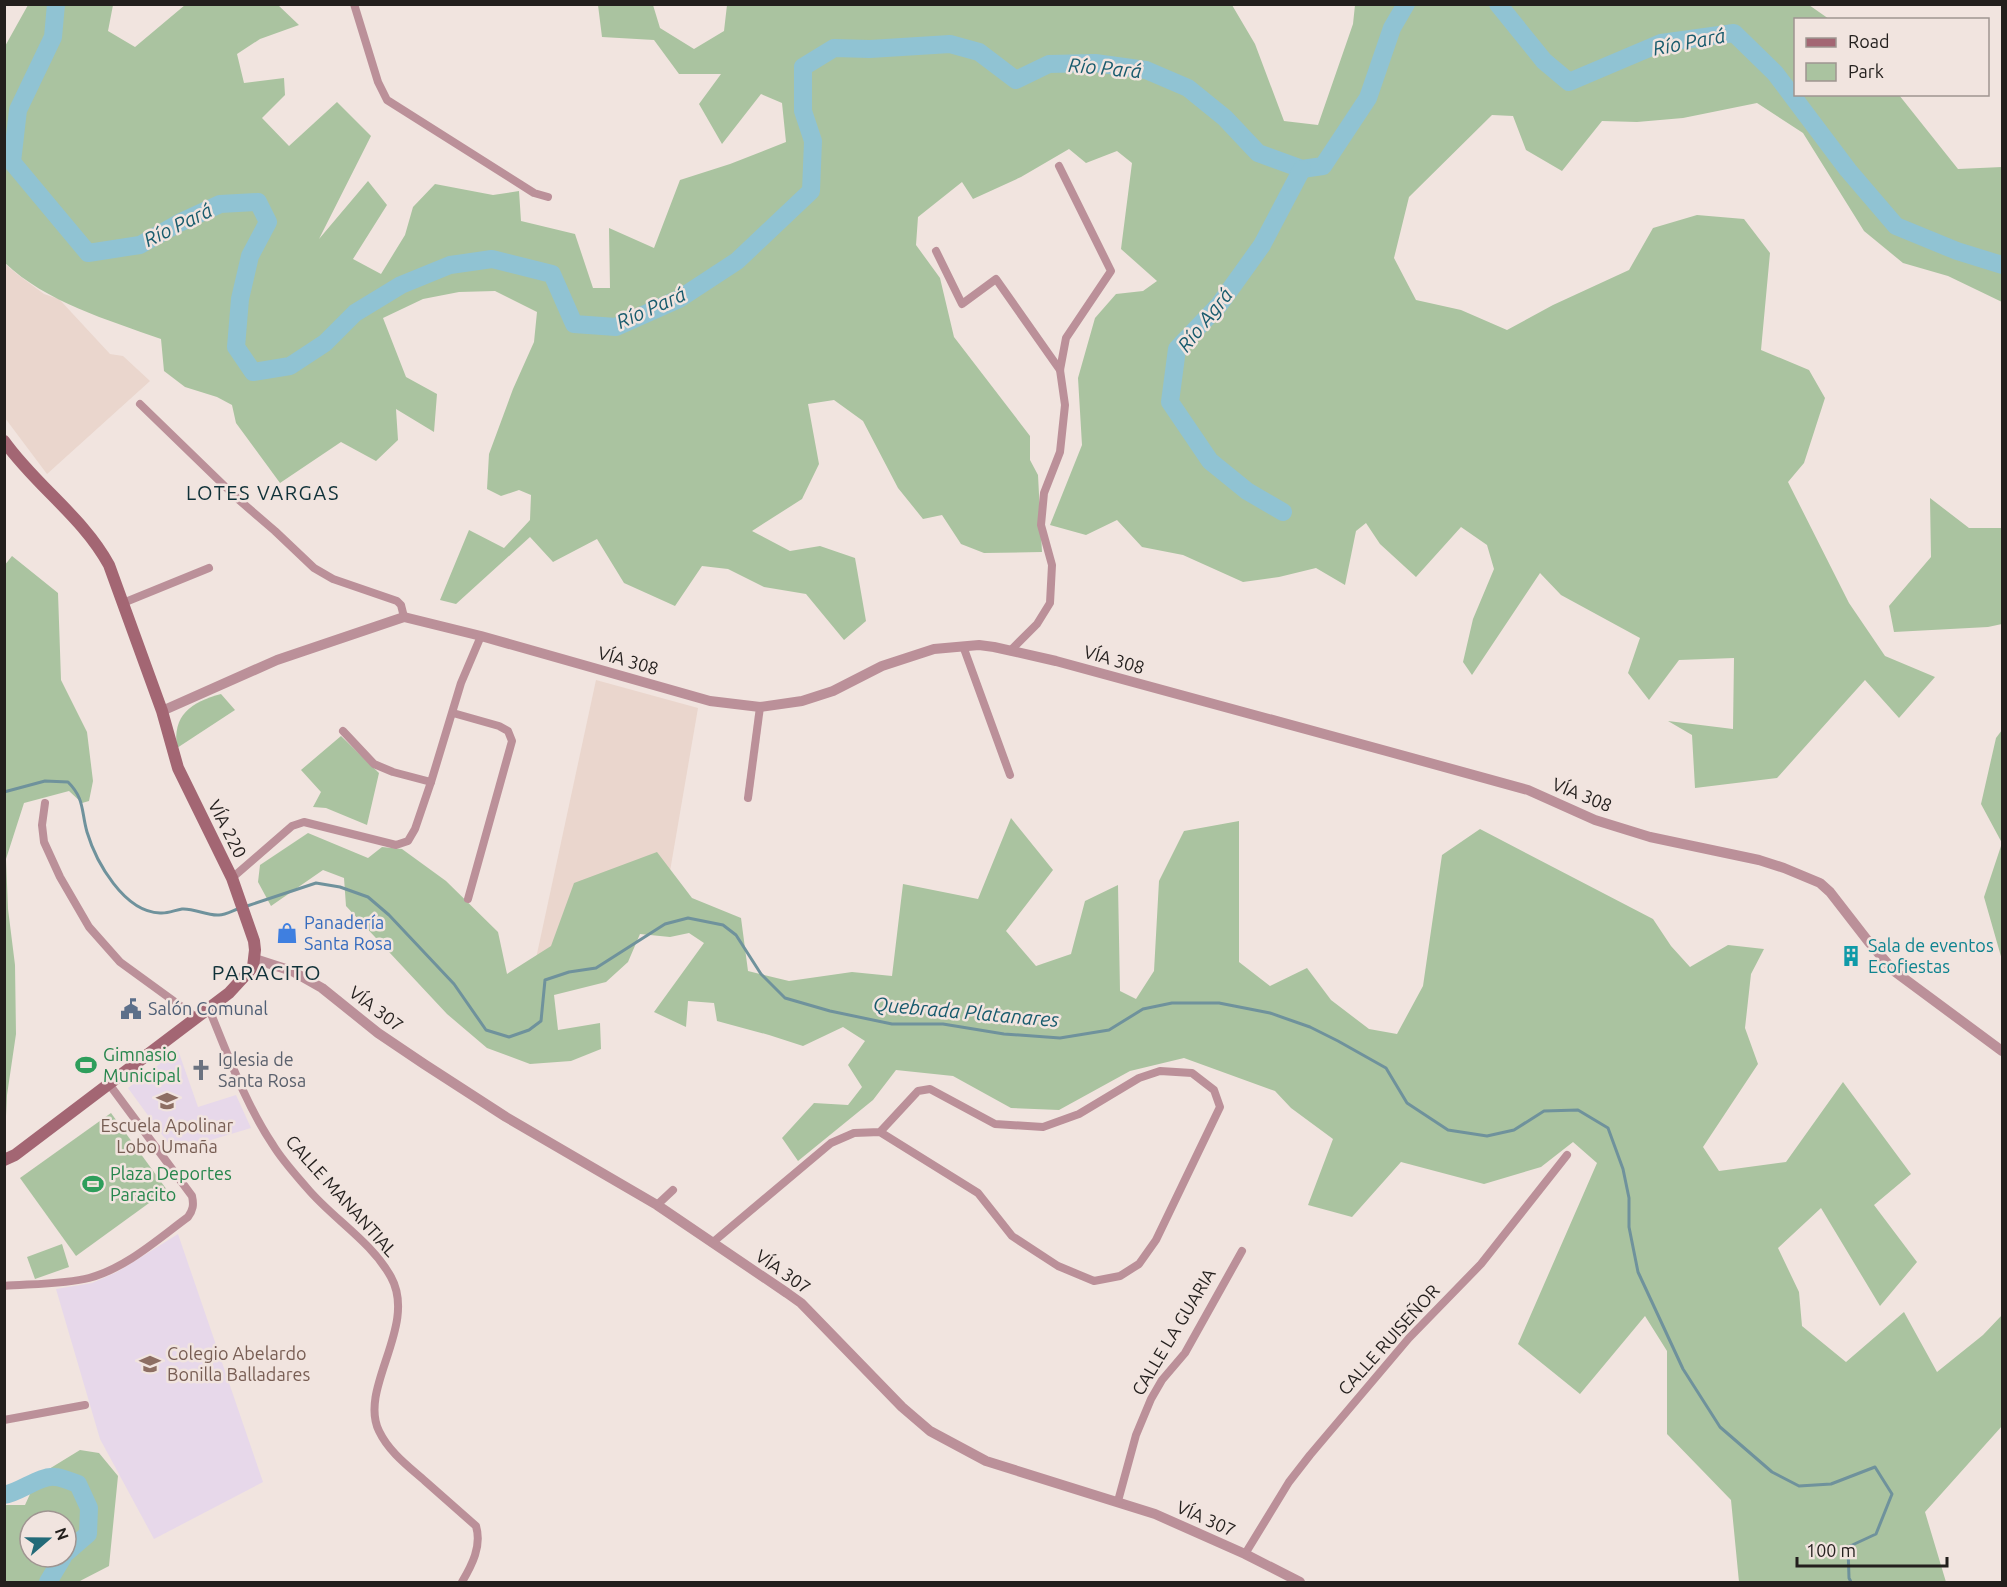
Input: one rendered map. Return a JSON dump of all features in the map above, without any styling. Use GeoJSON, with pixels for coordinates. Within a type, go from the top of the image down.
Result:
{"type":"FeatureCollection","features":[{"type":"Feature","properties":{"kind":"main road","name":"VÍA 220"},"geometry":{"type":"LineString","coordinates":[[4,441],[14,455],[81,524],[98,545],[109,565],[162,711],[178,768],[240,898],[254,941],[255,959]]}},
{"type":"Feature","properties":{"kind":"main road"},"geometry":{"type":"LineString","coordinates":[[5,1160],[15,1155],[229,993],[253,967],[255,959]]}},
{"type":"Feature","properties":{"kind":"street"},"geometry":{"type":"LineString","coordinates":[[354,4],[378,82],[387,100],[534,193],[548,197]]}},
{"type":"Feature","properties":{"kind":"street"},"geometry":{"type":"LineString","coordinates":[[1010,651],[1037,624],[1050,603],[1052,565],[1041,525],[1044,493],[1060,452],[1065,405],[1060,370],[1066,338],[1111,271],[1059,166]]}},
{"type":"Feature","properties":{"kind":"street"},"geometry":{"type":"LineString","coordinates":[[936,252],[962,304],[996,279],[1060,370]]}},
{"type":"Feature","properties":{"kind":"street"},"geometry":{"type":"LineString","coordinates":[[140,404],[239,500],[314,568],[333,579],[397,601],[401,605],[404,617],[278,660],[162,711]]}},
{"type":"Feature","properties":{"kind":"street"},"geometry":{"type":"LineString","coordinates":[[123,603],[209,568]]}},
{"type":"Feature","properties":{"kind":"street","name":"VÍA 308"},"geometry":{"type":"LineString","coordinates":[[404,617],[481,636],[710,701],[760,707],[802,701],[833,692],[882,666],[934,649],[979,645],[1056,661],[1528,790],[1595,820],[1650,837],[1759,860],[1784,868],[1820,884],[1830,892],[1894,971],[2002,1051]]}},
{"type":"Feature","properties":{"kind":"street"},"geometry":{"type":"LineString","coordinates":[[232,878],[292,826],[304,822],[396,845],[408,841],[415,829],[431,782],[461,682],[481,636]]}},
{"type":"Feature","properties":{"kind":"street"},"geometry":{"type":"LineString","coordinates":[[963,646],[1010,775]]}},
{"type":"Feature","properties":{"kind":"street"},"geometry":{"type":"LineString","coordinates":[[748,798],[760,707]]}},
{"type":"Feature","properties":{"kind":"street"},"geometry":{"type":"LineString","coordinates":[[453,712],[499,726],[508,731],[512,741],[468,899]]}},
{"type":"Feature","properties":{"kind":"street"},"geometry":{"type":"LineString","coordinates":[[343,730],[375,764],[393,772],[431,782]]}},
{"type":"Feature","properties":{"kind":"street"},"geometry":{"type":"LineString","coordinates":[[45,803],[42,825],[44,842],[60,877],[89,927],[120,962],[197,1018]]}},
{"type":"Feature","properties":{"kind":"street","name":"VÍA 307"},"geometry":{"type":"LineString","coordinates":[[255,959],[292,971],[322,988],[378,1033],[461,1088],[506,1117],[657,1205],[801,1303],[902,1407],[930,1431],[986,1461],[1155,1514],[1245,1554],[1300,1582]]}},
{"type":"Feature","properties":{"kind":"street","name":"CALLE MANANTIAL"},"geometry":{"type":"LineString","coordinates":[[209,1009],[241,1087],[274,1146],[326,1208],[375,1255],[391,1278],[397,1293],[398,1308],[393,1339],[375,1401],[374,1419],[393,1452],[476,1526],[479,1543],[471,1568],[462,1582]]}},
{"type":"Feature","properties":{"kind":"street"},"geometry":{"type":"LineString","coordinates":[[712,1243],[831,1143],[854,1133],[880,1132],[978,1193],[1012,1236],[1058,1266],[1094,1281],[1120,1276],[1138,1264],[1156,1240],[1220,1107],[1214,1090],[1192,1073],[1160,1071],[1140,1078],[1079,1114],[1043,1127],[995,1124],[930,1089],[918,1091],[880,1132]]}},
{"type":"Feature","properties":{"kind":"street"},"geometry":{"type":"LineString","coordinates":[[4,1286],[87,1279],[104,1273],[147,1247],[188,1217],[192,1211],[192,1196],[109,1084]]}},
{"type":"Feature","properties":{"kind":"street","name":"CALLE RUISEÑOR"},"geometry":{"type":"LineString","coordinates":[[1245,1554],[1289,1482],[1303,1464],[1409,1338],[1482,1264],[1567,1155]]}},
{"type":"Feature","properties":{"kind":"street"},"geometry":{"type":"LineString","coordinates":[[657,1205],[673,1190]]}},
{"type":"Feature","properties":{"kind":"street","name":"CALLE LA GUARIA"},"geometry":{"type":"LineString","coordinates":[[1118,1501],[1136,1435],[1151,1399],[1162,1380],[1185,1353],[1242,1251]]}},
{"type":"Feature","properties":{"kind":"street"},"geometry":{"type":"LineString","coordinates":[[4,1420],[86,1405]]}},
{"type":"Feature","properties":{"kind":"shaded area"},"geometry":{"type":"Polygon","coordinates":[[[4,263],[44,294],[59,299],[110,354],[123,356],[150,381],[47,474],[5,418],[4,263]]]}},
{"type":"Feature","properties":{"kind":"shaded area"},"geometry":{"type":"Polygon","coordinates":[[[596,680],[698,708],[663,912],[532,977],[596,680]]]}},
{"type":"Feature","properties":{"kind":"shaded area","name":"Escuela Apolinar Lobo Umaña"},"geometry":{"type":"Polygon","coordinates":[[[178,1050],[198,1107],[236,1095],[251,1128],[174,1151],[128,1088],[178,1050]]]}},
{"type":"Feature","properties":{"kind":"shaded area","name":"Colegio Abelardo Bonilla Balladares"},"geometry":{"type":"Polygon","coordinates":[[[178,1234],[263,1482],[154,1539],[100,1439],[56,1289],[92,1283],[117,1272],[178,1234]]]}},
{"type":"Feature","properties":{"kind":"green space"},"geometry":{"type":"Polygon","coordinates":[[[28,5],[113,5],[108,31],[135,47],[185,5],[278,5],[299,25],[260,39],[237,54],[244,83],[284,78],[285,95],[262,118],[289,146],[337,102],[371,136],[319,239],[368,181],[387,205],[353,259],[381,274],[405,235],[413,207],[435,184],[493,195],[519,191],[521,221],[575,234],[593,288],[610,288],[609,228],[654,248],[680,180],[730,164],[786,142],[782,103],[761,94],[722,144],[699,104],[721,74],[679,74],[654,40],[602,37],[598,5],[653,5],[660,28],[694,49],[724,31],[727,5],[1232,5],[1255,44],[1284,121],[1318,125],[1353,24],[1355,5],[1809,5],[1828,18],[1794,18],[1794,96],[1900,96],[1958,169],[2002,167],[2002,302],[1948,276],[1903,263],[1864,231],[1803,133],[1757,103],[1683,118],[1637,122],[1602,121],[1562,171],[1526,150],[1513,116],[1492,115],[1409,197],[1394,258],[1416,300],[1461,310],[1507,330],[1553,305],[1629,270],[1653,228],[1697,215],[1744,219],[1770,253],[1761,350],[1809,370],[1825,398],[1804,463],[1788,482],[1849,603],[1885,656],[1935,677],[1899,718],[1865,680],[1777,778],[1695,788],[1692,735],[1668,721],[1733,729],[1734,658],[1679,660],[1649,700],[1628,673],[1640,638],[1561,595],[1540,573],[1472,675],[1463,662],[1473,619],[1494,569],[1487,545],[1461,527],[1416,577],[1380,544],[1366,523],[1356,531],[1345,585],[1316,568],[1279,577],[1243,582],[1183,555],[1142,547],[1117,520],[1086,535],[1050,525],[1082,445],[1078,378],[1095,318],[1116,294],[1143,291],[1157,281],[1121,249],[1132,163],[1117,151],[1086,163],[1069,149],[1021,177],[973,199],[962,182],[918,217],[916,245],[940,278],[954,337],[1030,436],[1030,460],[1038,475],[1042,552],[984,553],[961,544],[942,515],[923,519],[898,488],[863,421],[834,400],[808,404],[819,464],[802,499],[752,531],[790,551],[820,546],[855,558],[866,621],[844,640],[806,594],[764,587],[728,569],[702,566],[675,606],[624,583],[597,539],[553,562],[530,537],[456,604],[440,600],[469,530],[504,548],[530,520],[531,495],[519,490],[501,496],[487,489],[489,454],[513,389],[534,342],[537,312],[495,291],[459,292],[423,299],[383,318],[406,377],[437,394],[434,432],[396,409],[398,440],[376,461],[341,442],[280,483],[236,423],[232,405],[217,397],[185,387],[164,371],[161,339],[99,317],[58,299],[21,277],[5,263],[4,48],[28,5]]]}},
{"type":"Feature","properties":{"kind":"green space"},"geometry":{"type":"Polygon","coordinates":[[[1930,498],[1969,528],[2002,528],[2002,624],[1988,627],[1894,632],[1889,606],[1931,557],[1930,498]]]}},
{"type":"Feature","properties":{"kind":"green space"},"geometry":{"type":"Polygon","coordinates":[[[12,556],[58,593],[61,680],[87,732],[93,781],[89,801],[82,803],[69,791],[24,803],[6,859],[8,909],[15,965],[16,1034],[7,1095],[5,1137],[4,566],[12,556]]]}},
{"type":"Feature","properties":{"kind":"green space"},"geometry":{"type":"Polygon","coordinates":[[[221,694],[235,710],[177,748],[178,727],[186,712],[201,701],[221,694]]]}},
{"type":"Feature","properties":{"kind":"green space"},"geometry":{"type":"Polygon","coordinates":[[[2002,730],[2002,843],[1981,804],[1996,738],[2002,730]]]}},
{"type":"Feature","properties":{"kind":"green space"},"geometry":{"type":"Polygon","coordinates":[[[341,736],[379,773],[367,825],[326,808],[313,807],[321,792],[301,770],[341,736]]]}},
{"type":"Feature","properties":{"kind":"green space"},"geometry":{"type":"Polygon","coordinates":[[[1011,818],[1053,870],[1006,931],[1036,966],[1071,954],[1085,901],[1118,885],[1120,991],[1136,999],[1154,971],[1159,881],[1184,831],[1239,821],[1239,962],[1270,986],[1307,968],[1331,1000],[1369,1029],[1397,1034],[1423,986],[1442,855],[1480,829],[1653,919],[1671,946],[1690,967],[1728,945],[1764,949],[1751,974],[1745,1028],[1758,1064],[1703,1147],[1719,1171],[1786,1162],[1843,1082],[1911,1174],[1874,1205],[1917,1262],[1880,1306],[1821,1208],[1778,1248],[1799,1292],[1802,1326],[1846,1362],[1904,1312],[1937,1372],[1983,1335],[2002,1315],[2002,1426],[1925,1512],[1946,1582],[1739,1582],[1731,1500],[1667,1434],[1667,1351],[1645,1316],[1580,1394],[1518,1344],[1597,1163],[1573,1142],[1541,1167],[1484,1184],[1401,1162],[1352,1217],[1308,1205],[1333,1139],[1291,1108],[1275,1091],[1184,1058],[1130,1071],[1059,1110],[1011,1108],[953,1076],[896,1070],[873,1100],[798,1161],[782,1138],[814,1103],[848,1105],[862,1087],[848,1065],[865,1041],[843,1027],[803,1046],[717,1021],[714,1003],[688,1001],[686,1027],[654,1012],[704,943],[689,933],[670,937],[640,934],[628,962],[606,982],[554,995],[558,1030],[600,1023],[601,1049],[571,1061],[530,1064],[487,1048],[447,1014],[346,906],[344,878],[323,870],[271,906],[258,882],[260,865],[308,833],[368,858],[382,847],[402,849],[446,881],[498,932],[507,974],[551,946],[574,883],[657,852],[692,898],[741,918],[748,971],[789,981],[852,972],[892,976],[903,884],[978,899],[1011,818]]]}},
{"type":"Feature","properties":{"kind":"green space"},"geometry":{"type":"Polygon","coordinates":[[[2002,843],[2002,960],[1984,897],[2002,843]]]}},
{"type":"Feature","properties":{"kind":"green space","name":"Plaza Deportes Paracito"},"geometry":{"type":"Polygon","coordinates":[[[111,1113],[167,1190],[76,1256],[20,1178],[111,1113]]]}},
{"type":"Feature","properties":{"kind":"green space"},"geometry":{"type":"Polygon","coordinates":[[[62,1244],[69,1267],[35,1279],[27,1257],[62,1244]]]}},
{"type":"Feature","properties":{"kind":"green space"},"geometry":{"type":"Polygon","coordinates":[[[80,1450],[99,1453],[118,1476],[109,1566],[78,1582],[5,1582],[5,1505],[25,1505],[35,1483],[49,1469],[80,1450]]]}},
{"type":"Feature","properties":{"kind":"waterway","name":"Río Pará"},"geometry":{"type":"LineString","coordinates":[[56,4],[53,37],[18,110],[12,162],[88,253],[140,245],[220,204],[258,202],[268,222],[250,256],[240,299],[236,347],[253,372],[290,366],[325,343],[355,313],[401,285],[450,265],[492,259],[552,274],[574,324],[616,327],[679,299],[737,261],[811,191],[813,141],[803,111],[803,67],[834,48],[870,49],[950,44],[979,52],[1016,80],[1049,64],[1095,63],[1146,70],[1188,88],[1225,118],[1258,153],[1302,169],[1323,166],[1368,98],[1392,28],[1406,4]]}},
{"type":"Feature","properties":{"kind":"waterway","name":"Río Pará"},"geometry":{"type":"LineString","coordinates":[[1498,4],[1544,61],[1569,82],[1661,43],[1734,33],[1775,73],[1848,170],[1896,226],[1957,251],[2002,265]]}},
{"type":"Feature","properties":{"kind":"waterway","name":"Río Agrá"},"geometry":{"type":"LineString","coordinates":[[1283,512],[1247,491],[1210,461],[1170,402],[1177,349],[1219,305],[1262,245],[1302,169]]}},
{"type":"Feature","properties":{"kind":"waterway","name":"Quebrada Platanares"},"geometry":{"type":"LineString","coordinates":[[4,792],[45,781],[68,782],[80,800],[91,844],[105,871],[123,895],[147,910],[163,913],[187,909],[219,915],[240,908]]}},
{"type":"Feature","properties":{"kind":"waterway","name":"Quebrada Platanares"},"geometry":{"type":"LineString","coordinates":[[247,906],[316,883],[340,887],[368,897],[389,915],[454,984],[486,1030],[509,1037],[529,1030],[541,1021],[545,980],[569,972],[596,968],[665,924],[688,918],[723,925],[736,935],[761,974],[785,998],[830,1011],[892,1024],[943,1024],[1004,1034],[1060,1038],[1109,1030],[1143,1009],[1172,1003],[1219,1003],[1270,1013],[1310,1027],[1338,1041],[1386,1068],[1407,1103],[1448,1130],[1487,1136],[1514,1130],[1544,1111],[1578,1110],[1608,1128],[1623,1169],[1629,1198],[1629,1227],[1638,1272],[1683,1369],[1720,1427],[1772,1472],[1799,1486],[1831,1484],[1875,1467],[1892,1494],[1876,1534],[1848,1547],[1851,1582]]}},
{"type":"Feature","properties":{"kind":"waterway"},"geometry":{"type":"LineString","coordinates":[[4,1495],[49,1477],[61,1478],[78,1484],[89,1508],[88,1534],[78,1543]]}},
{"type":"Feature","properties":{"kind":"waterway"},"geometry":{"type":"LineString","coordinates":[[48,1582],[56,1569]]}},
{"type":"Feature","properties":{"kind":"place","name":"Panadería Santa Rosa"},"geometry":{"type":"Point","coordinates":[287,933]}},
{"type":"Feature","properties":{"kind":"place","name":"Sala de eventos Ecofiestas"},"geometry":{"type":"Point","coordinates":[1851,956]}},
{"type":"Feature","properties":{"kind":"place","name":"Salón Comunal"},"geometry":{"type":"Point","coordinates":[131,1009]}},
{"type":"Feature","properties":{"kind":"place","name":"Gimnasio Municipal"},"geometry":{"type":"Point","coordinates":[86,1065]}},
{"type":"Feature","properties":{"kind":"place","name":"Iglesia de Santa Rosa"},"geometry":{"type":"Point","coordinates":[201,1070]}},
{"type":"Feature","properties":{"kind":"place","name":"Escuela Apolinar Lobo Umaña"},"geometry":{"type":"Point","coordinates":[167,1101]}},
{"type":"Feature","properties":{"kind":"place","name":"Plaza Deportes Paracito"},"geometry":{"type":"Point","coordinates":[93,1184]}},
{"type":"Feature","properties":{"kind":"place","name":"Colegio Abelardo Bonilla Balladares"},"geometry":{"type":"Point","coordinates":[150,1364]}},
{"type":"Feature","properties":{"kind":"district","name":"LOTES VARGAS"},"geometry":{"type":"Point","coordinates":[263,493]}},
{"type":"Feature","properties":{"kind":"district","name":"PARACITO"},"geometry":{"type":"Point","coordinates":[267,973]}}]}
